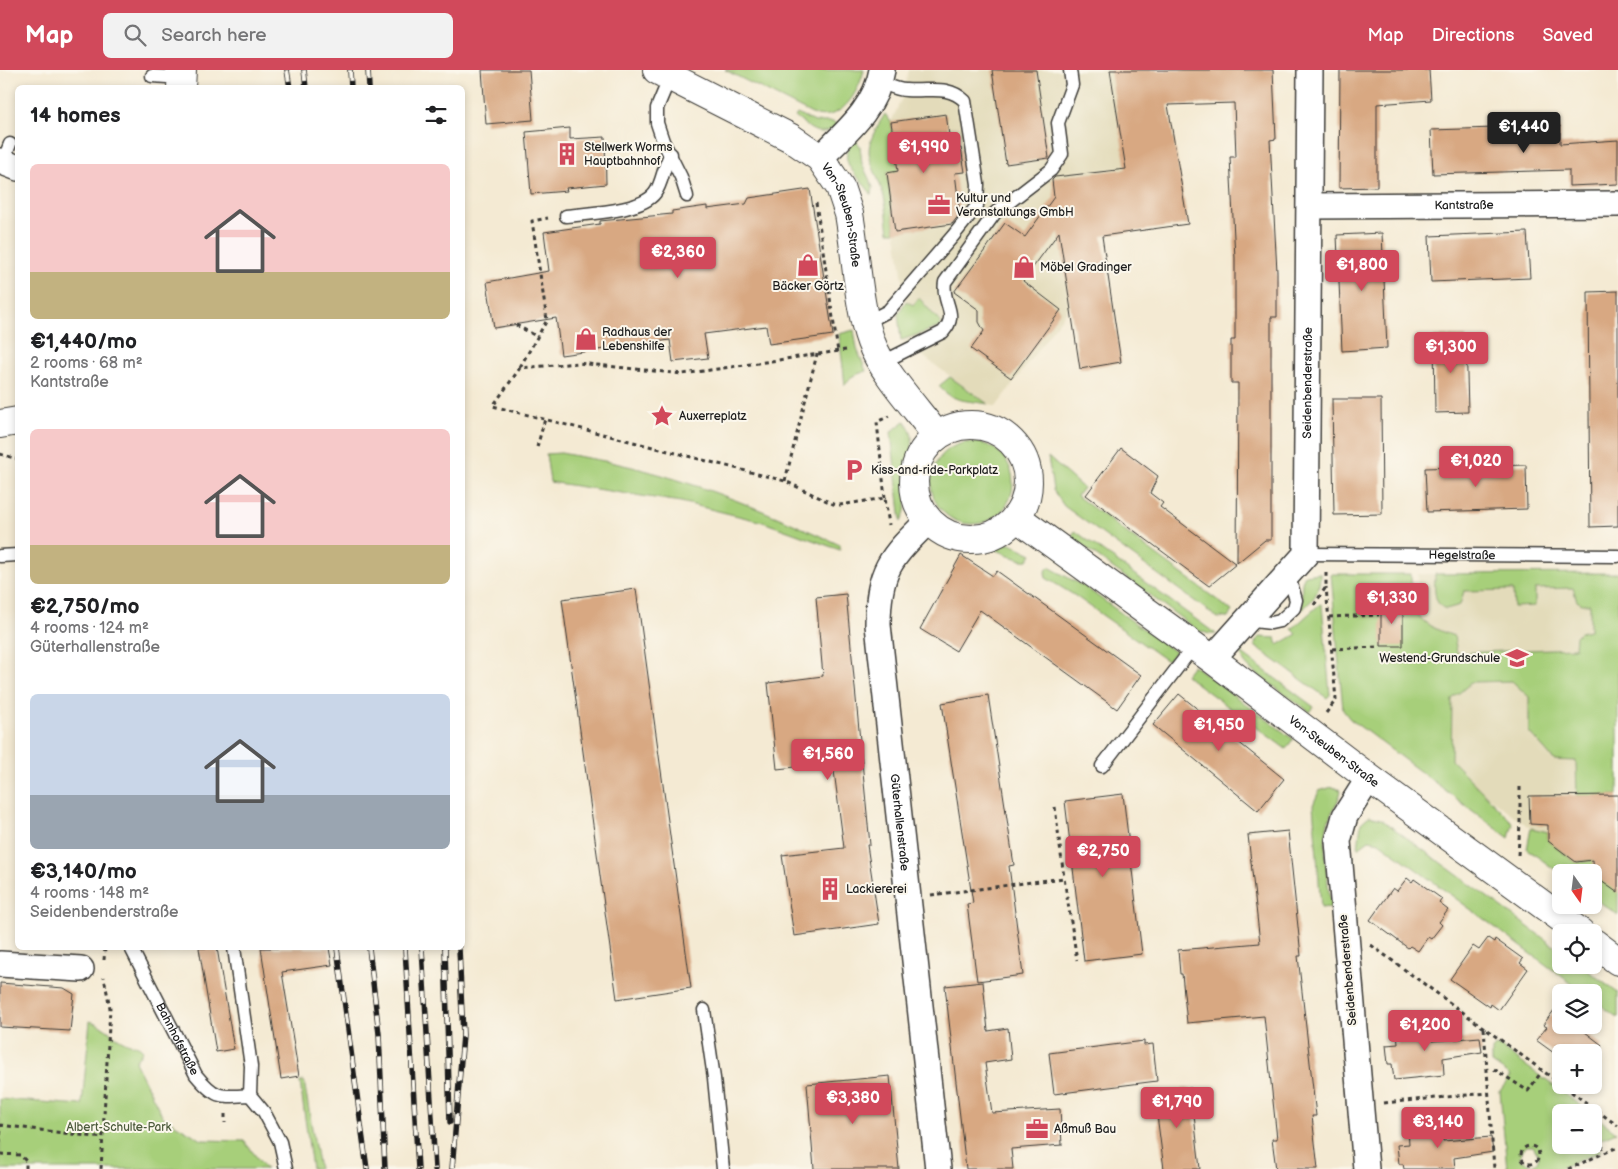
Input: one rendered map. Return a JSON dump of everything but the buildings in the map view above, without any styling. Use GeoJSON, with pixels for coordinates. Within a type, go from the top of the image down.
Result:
{"type":"FeatureCollection","features":[{"type":"Feature","properties":{"kind":"street","name":"Seidenbenderstraße"},"geometry":{"type":"LineString","coordinates":[[1310,70],[1310,206],[1316,554]]}},
{"type":"Feature","properties":{"kind":"street","name":"Von-Steuben-Straße"},"geometry":{"type":"LineString","coordinates":[[664,73],[791,138],[820,158],[832,172],[846,200],[873,343],[937,436]]}},
{"type":"Feature","properties":{"kind":"street"},"geometry":{"type":"LineString","coordinates":[[820,158],[870,104],[881,76]]}},
{"type":"Feature","properties":{"kind":"street","name":"Kantstraße"},"geometry":{"type":"LineString","coordinates":[[1310,206],[1618,204]]}},
{"type":"Feature","properties":{"kind":"street"},"geometry":{"type":"LineString","coordinates":[[0,424],[15,422]]}},
{"type":"Feature","properties":{"kind":"street"},"geometry":{"type":"LineString","coordinates":[[977,426],[998,432],[1015,446],[1025,465],[1028,476],[1026,497],[1016,517],[1000,532],[979,539],[957,538],[942,531],[928,521],[917,503],[914,478],[922,453],[937,436],[955,428],[977,426]]}},
{"type":"Feature","properties":{"kind":"street","name":"Von-Steuben-Straße"},"geometry":{"type":"LineString","coordinates":[[1016,517],[1203,652],[1369,778],[1569,924]]}},
{"type":"Feature","properties":{"kind":"street","name":"Güterhallenstraße"},"geometry":{"type":"LineString","coordinates":[[928,521],[902,548],[882,579],[878,596],[878,625],[938,1169]]}},
{"type":"Feature","properties":{"kind":"street"},"geometry":{"type":"LineString","coordinates":[[1203,652],[1245,620],[1288,574],[1316,554]]}},
{"type":"Feature","properties":{"kind":"street","name":"Seidenbenderstraße"},"geometry":{"type":"LineString","coordinates":[[1366,1169],[1338,841],[1340,828],[1345,816],[1369,778]]}},
{"type":"Feature","properties":{"kind":"street"},"geometry":{"type":"LineString","coordinates":[[1602,949],[1618,961]]}},
{"type":"Feature","properties":{"kind":"street"},"geometry":{"type":"LineString","coordinates":[[0,964],[81,969]]}},
{"type":"Feature","properties":{"kind":"lane"},"geometry":{"type":"LineString","coordinates":[[873,343],[943,332],[949,325],[951,314],[943,295],[945,282],[994,213],[1050,170],[1062,154],[1058,123],[1072,85],[1070,70]]}},
{"type":"Feature","properties":{"kind":"lane"},"geometry":{"type":"LineString","coordinates":[[664,73],[657,108],[657,123],[687,196]]}},
{"type":"Feature","properties":{"kind":"lane"},"geometry":{"type":"LineString","coordinates":[[152,76],[182,78]]}},
{"type":"Feature","properties":{"kind":"lane"},"geometry":{"type":"LineString","coordinates":[[873,343],[888,311],[954,236],[977,206],[978,184],[965,101],[953,92],[944,89],[904,90],[881,76]]}},
{"type":"Feature","properties":{"kind":"lane"},"geometry":{"type":"LineString","coordinates":[[566,216],[628,208],[649,200],[656,192],[664,166],[671,154]]}},
{"type":"Feature","properties":{"kind":"lane","name":"Hegelstraße"},"geometry":{"type":"LineString","coordinates":[[1316,554],[1618,556]]}},
{"type":"Feature","properties":{"kind":"lane"},"geometry":{"type":"LineString","coordinates":[[0,556],[15,555]]}},
{"type":"Feature","properties":{"kind":"lane"},"geometry":{"type":"LineString","coordinates":[[1245,620],[1271,623],[1280,621],[1294,608],[1296,600],[1288,574]]}},
{"type":"Feature","properties":{"kind":"lane"},"geometry":{"type":"LineString","coordinates":[[1102,766],[1203,652]]}},
{"type":"Feature","properties":{"kind":"lane","name":"Bahnhofstraße"},"geometry":{"type":"LineString","coordinates":[[132,950],[196,1075],[209,1091],[224,1097],[250,1095]]}},
{"type":"Feature","properties":{"kind":"lane"},"geometry":{"type":"LineString","coordinates":[[234,950],[251,1066],[250,1095],[264,1112],[280,1142],[286,1169]]}},
{"type":"Feature","properties":{"kind":"lane"},"geometry":{"type":"LineString","coordinates":[[704,1010],[714,1078],[722,1169]]}},
{"type":"Feature","properties":{"kind":"path"},"geometry":{"type":"LineString","coordinates":[[815,197],[836,327],[838,352]]}},
{"type":"Feature","properties":{"kind":"path"},"geometry":{"type":"LineString","coordinates":[[532,221],[547,320],[520,368],[493,406],[785,481],[840,505],[885,498]]}},
{"type":"Feature","properties":{"kind":"path"},"geometry":{"type":"LineString","coordinates":[[516,325],[538,336]]}},
{"type":"Feature","properties":{"kind":"path"},"geometry":{"type":"LineString","coordinates":[[520,368],[578,363],[683,374],[838,352],[873,343]]}},
{"type":"Feature","properties":{"kind":"path"},"geometry":{"type":"LineString","coordinates":[[785,481],[817,354]]}},
{"type":"Feature","properties":{"kind":"path"},"geometry":{"type":"LineString","coordinates":[[896,412],[877,422],[891,538],[902,548]]}},
{"type":"Feature","properties":{"kind":"path"},"geometry":{"type":"LineString","coordinates":[[537,447],[545,419]]}},
{"type":"Feature","properties":{"kind":"path"},"geometry":{"type":"LineString","coordinates":[[0,454],[15,458]]}},
{"type":"Feature","properties":{"kind":"path"},"geometry":{"type":"LineString","coordinates":[[1309,732],[1336,700],[1326,587],[1316,554]]}},
{"type":"Feature","properties":{"kind":"path"},"geometry":{"type":"LineString","coordinates":[[1286,615],[1304,613],[1320,599],[1326,587]]}},
{"type":"Feature","properties":{"kind":"path"},"geometry":{"type":"LineString","coordinates":[[1329,617],[1379,615]]}},
{"type":"Feature","properties":{"kind":"path"},"geometry":{"type":"LineString","coordinates":[[1332,649],[1378,647]]}},
{"type":"Feature","properties":{"kind":"path"},"geometry":{"type":"LineString","coordinates":[[1510,881],[1519,849],[1520,784]]}},
{"type":"Feature","properties":{"kind":"path"},"geometry":{"type":"LineString","coordinates":[[1055,807],[1077,960]]}},
{"type":"Feature","properties":{"kind":"path"},"geometry":{"type":"LineString","coordinates":[[908,898],[1064,878]]}},
{"type":"Feature","properties":{"kind":"path"},"geometry":{"type":"LineString","coordinates":[[1344,925],[1618,1126]]}},
{"type":"Feature","properties":{"kind":"path"},"geometry":{"type":"LineString","coordinates":[[100,1169],[110,1008]]}},
{"type":"Feature","properties":{"kind":"path"},"geometry":{"type":"LineString","coordinates":[[1484,1027],[1494,1169]]}},
{"type":"Feature","properties":{"kind":"path"},"geometry":{"type":"LineString","coordinates":[[1494,1069],[1528,1092],[1542,1071]]}},
{"type":"Feature","properties":{"kind":"path"},"geometry":{"type":"LineString","coordinates":[[1360,1105],[1488,1093]]}},
{"type":"Feature","properties":{"kind":"path"},"geometry":{"type":"LineString","coordinates":[[0,1143],[0,1125],[103,1138]]}},
{"type":"Feature","properties":{"kind":"path"},"geometry":{"type":"LineString","coordinates":[[1528,1146],[1538,1150],[1537,1162],[1532,1164],[1526,1164],[1521,1160],[1520,1155],[1528,1146]]}},
{"type":"Feature","properties":{"kind":"path"},"geometry":{"type":"LineString","coordinates":[[1602,1147],[1608,1151]]}},
{"type":"Feature","properties":{"kind":"path"},"geometry":{"type":"LineString","coordinates":[[1568,1169],[1618,1147]]}},
{"type":"Feature","properties":{"kind":"path"},"geometry":{"type":"LineString","coordinates":[[0,1154],[20,1155],[26,1161],[26,1169]]}},
{"type":"Feature","properties":{"kind":"shaded area","name":"Möbel Gradinger"},"geometry":{"type":"Polygon","coordinates":[[[909,70],[1163,70],[1188,224],[1102,236],[1121,362],[1080,369],[1070,306],[996,407],[988,404],[901,340],[940,327],[919,298],[913,306],[906,301],[887,173],[898,171],[891,122],[902,98],[909,70]]]}},
{"type":"Feature","properties":{"kind":"shaded area","name":"Westend-Grundschule"},"geometry":{"type":"Polygon","coordinates":[[[1618,573],[1595,864],[1579,864],[1414,742],[1418,574],[1618,573]]]}},
{"type":"Feature","properties":{"kind":"green space"},"geometry":{"type":"Polygon","coordinates":[[[725,70],[864,70],[853,97],[847,104],[832,114],[822,116],[812,114],[725,70]]]}},
{"type":"Feature","properties":{"kind":"green space"},"geometry":{"type":"Polygon","coordinates":[[[797,114],[815,122],[833,122],[838,125],[826,131],[816,131],[795,117],[797,114]]]}},
{"type":"Feature","properties":{"kind":"green space"},"geometry":{"type":"Polygon","coordinates":[[[885,114],[891,122],[898,171],[887,173],[895,232],[889,232],[884,197],[872,164],[869,148],[876,128],[885,114]]]}},
{"type":"Feature","properties":{"kind":"green space"},"geometry":{"type":"Polygon","coordinates":[[[855,139],[860,146],[862,164],[873,187],[872,195],[848,162],[849,147],[855,139]]]}},
{"type":"Feature","properties":{"kind":"green space"},"geometry":{"type":"Polygon","coordinates":[[[919,298],[940,322],[940,327],[901,340],[898,314],[906,301],[913,305],[919,298]]]}},
{"type":"Feature","properties":{"kind":"green space"},"geometry":{"type":"Polygon","coordinates":[[[854,330],[857,349],[866,371],[853,376],[845,385],[839,334],[854,330]]]}},
{"type":"Feature","properties":{"kind":"green space"},"geometry":{"type":"Polygon","coordinates":[[[950,377],[988,404],[961,400],[944,391],[939,386],[950,377]]]}},
{"type":"Feature","properties":{"kind":"green space"},"geometry":{"type":"Polygon","coordinates":[[[905,421],[912,435],[912,448],[907,477],[906,505],[901,522],[891,432],[905,421]]]}},
{"type":"Feature","properties":{"kind":"green space"},"geometry":{"type":"Polygon","coordinates":[[[972,442],[988,445],[1001,454],[1010,467],[1013,483],[1010,499],[1001,512],[988,521],[972,524],[956,521],[943,512],[934,499],[931,483],[934,467],[943,454],[956,445],[972,442]]]}},
{"type":"Feature","properties":{"kind":"green space"},"geometry":{"type":"Polygon","coordinates":[[[561,453],[632,467],[711,491],[840,545],[840,550],[763,522],[681,502],[550,482],[546,454],[561,453]]]}},
{"type":"Feature","properties":{"kind":"green space"},"geometry":{"type":"Polygon","coordinates":[[[1048,457],[1083,488],[1077,496],[1232,611],[1228,617],[1218,618],[1064,506],[1053,490],[1048,457]]]}},
{"type":"Feature","properties":{"kind":"green space"},"geometry":{"type":"Polygon","coordinates":[[[1075,531],[1216,634],[1197,630],[1071,537],[1075,531]]]}},
{"type":"Feature","properties":{"kind":"green space"},"geometry":{"type":"Polygon","coordinates":[[[997,543],[1011,544],[1032,554],[1028,560],[1024,560],[990,548],[989,545],[997,543]]]}},
{"type":"Feature","properties":{"kind":"green space"},"geometry":{"type":"Polygon","coordinates":[[[1049,567],[1085,587],[1175,652],[1167,661],[1074,595],[1046,578],[1045,572],[1049,567]]]}},
{"type":"Feature","properties":{"kind":"green space"},"geometry":{"type":"Polygon","coordinates":[[[1320,573],[1316,594],[1300,610],[1302,583],[1305,575],[1320,573]]]}},
{"type":"Feature","properties":{"kind":"green space"},"geometry":{"type":"Polygon","coordinates":[[[1618,573],[1618,795],[1577,796],[1576,761],[1554,760],[1529,732],[1529,697],[1512,681],[1472,682],[1452,699],[1451,760],[1513,823],[1509,838],[1350,719],[1343,710],[1331,574],[1411,574],[1412,599],[1418,615],[1431,626],[1454,636],[1457,653],[1575,648],[1576,636],[1580,632],[1590,630],[1590,604],[1581,604],[1577,601],[1573,588],[1535,589],[1535,606],[1514,607],[1513,590],[1464,591],[1460,605],[1446,609],[1436,599],[1435,574],[1618,573]]]}},
{"type":"Feature","properties":{"kind":"green space"},"geometry":{"type":"Polygon","coordinates":[[[1320,604],[1322,605],[1330,695],[1327,698],[1256,647],[1255,643],[1259,637],[1276,638],[1278,645],[1297,634],[1292,629],[1320,604]]]}},
{"type":"Feature","properties":{"kind":"green space"},"geometry":{"type":"Polygon","coordinates":[[[1241,653],[1314,707],[1310,712],[1251,670],[1244,662],[1241,653]]]}},
{"type":"Feature","properties":{"kind":"green space"},"geometry":{"type":"Polygon","coordinates":[[[1193,665],[1293,739],[1286,749],[1185,675],[1193,665]]]}},
{"type":"Feature","properties":{"kind":"green space"},"geometry":{"type":"Polygon","coordinates":[[[1332,787],[1341,790],[1328,822],[1325,846],[1331,907],[1321,908],[1313,805],[1319,791],[1332,787]]]}},
{"type":"Feature","properties":{"kind":"green space"},"geometry":{"type":"Polygon","coordinates":[[[1369,816],[1381,819],[1552,944],[1552,969],[1379,842],[1369,840],[1358,848],[1361,823],[1369,816]]]}},
{"type":"Feature","properties":{"kind":"green space"},"geometry":{"type":"Polygon","coordinates":[[[1531,828],[1548,832],[1548,841],[1575,862],[1593,860],[1597,864],[1552,864],[1552,867],[1527,849],[1531,828]]]}},
{"type":"Feature","properties":{"kind":"green space"},"geometry":{"type":"Polygon","coordinates":[[[1602,870],[1618,888],[1618,915],[1602,904],[1602,870]]]}},
{"type":"Feature","properties":{"kind":"green space"},"geometry":{"type":"Polygon","coordinates":[[[1559,974],[1592,974],[1618,993],[1618,1018],[1602,1006],[1602,984],[1572,984],[1559,974]]]}},
{"type":"Feature","properties":{"kind":"green space","name":"Albert-Schulte-Park"},"geometry":{"type":"Polygon","coordinates":[[[90,1021],[100,1025],[120,1040],[139,1046],[143,1050],[135,1062],[163,1117],[202,1140],[244,1141],[266,1169],[0,1169],[0,1099],[82,1105],[90,1021]]]}},
{"type":"Feature","properties":{"kind":"green space"},"geometry":{"type":"Polygon","coordinates":[[[1495,1046],[1500,1047],[1552,1085],[1552,1094],[1565,1094],[1579,1104],[1552,1104],[1552,1154],[1594,1154],[1558,1169],[1507,1169],[1500,1091],[1511,1076],[1492,1063],[1492,1051],[1495,1046]],[[1533,1146],[1525,1147],[1520,1155],[1521,1160],[1532,1165],[1537,1162],[1539,1156],[1533,1146]]]}},
{"type":"Feature","properties":{"kind":"green space"},"geometry":{"type":"Polygon","coordinates":[[[304,1081],[319,1169],[312,1169],[300,1082],[304,1081]]]}},
{"type":"Feature","properties":{"kind":"green space"},"geometry":{"type":"Polygon","coordinates":[[[1602,1121],[1616,1132],[1602,1138],[1602,1121]]]}},
{"type":"Feature","properties":{"kind":"railway"},"geometry":{"type":"LineString","coordinates":[[287,70],[290,85]]}},
{"type":"Feature","properties":{"kind":"railway"},"geometry":{"type":"LineString","coordinates":[[304,70],[306,85]]}},
{"type":"Feature","properties":{"kind":"railway"},"geometry":{"type":"LineString","coordinates":[[350,70],[351,85]]}},
{"type":"Feature","properties":{"kind":"railway"},"geometry":{"type":"LineString","coordinates":[[368,70],[369,85]]}},
{"type":"Feature","properties":{"kind":"railway"},"geometry":{"type":"LineString","coordinates":[[337,950],[367,1169]]}},
{"type":"Feature","properties":{"kind":"railway"},"geometry":{"type":"LineString","coordinates":[[369,950],[379,1034],[385,1169]]}},
{"type":"Feature","properties":{"kind":"railway"},"geometry":{"type":"LineString","coordinates":[[405,950],[418,1169]]}},
{"type":"Feature","properties":{"kind":"railway"},"geometry":{"type":"LineString","coordinates":[[422,950],[435,1169]]}},
{"type":"Feature","properties":{"kind":"railway"},"geometry":{"type":"LineString","coordinates":[[445,950],[450,1122]]}},
{"type":"Feature","properties":{"kind":"railway"},"geometry":{"type":"LineString","coordinates":[[452,1169],[463,1035],[459,950]]}},
{"type":"Feature","properties":{"kind":"place","name":"Stellwerk Worms Hauptbahnhof"},"geometry":{"type":"Point","coordinates":[567,154]}},
{"type":"Feature","properties":{"kind":"place","name":"Kultur und Veranstaltungs GmbH"},"geometry":{"type":"Point","coordinates":[939,205]}},
{"type":"Feature","properties":{"kind":"place","name":"Bäcker Görtz"},"geometry":{"type":"Point","coordinates":[808,265]}},
{"type":"Feature","properties":{"kind":"place","name":"Möbel Gradinger"},"geometry":{"type":"Point","coordinates":[1024,267]}},
{"type":"Feature","properties":{"kind":"place","name":"Radhaus der Lebenshilfe"},"geometry":{"type":"Point","coordinates":[586,339]}},
{"type":"Feature","properties":{"kind":"place","name":"Auxerreplatz"},"geometry":{"type":"Point","coordinates":[662,416]}},
{"type":"Feature","properties":{"kind":"place","name":"Kiss-and-ride-Parkplatz"},"geometry":{"type":"Point","coordinates":[854,470]}},
{"type":"Feature","properties":{"kind":"place","name":"Westend-Grundschule"},"geometry":{"type":"Point","coordinates":[1517,658]}},
{"type":"Feature","properties":{"kind":"place","name":"Lackiererei"},"geometry":{"type":"Point","coordinates":[830,889]}},
{"type":"Feature","properties":{"kind":"place","name":"Aßmuß Bau"},"geometry":{"type":"Point","coordinates":[1037,1129]}}]}
